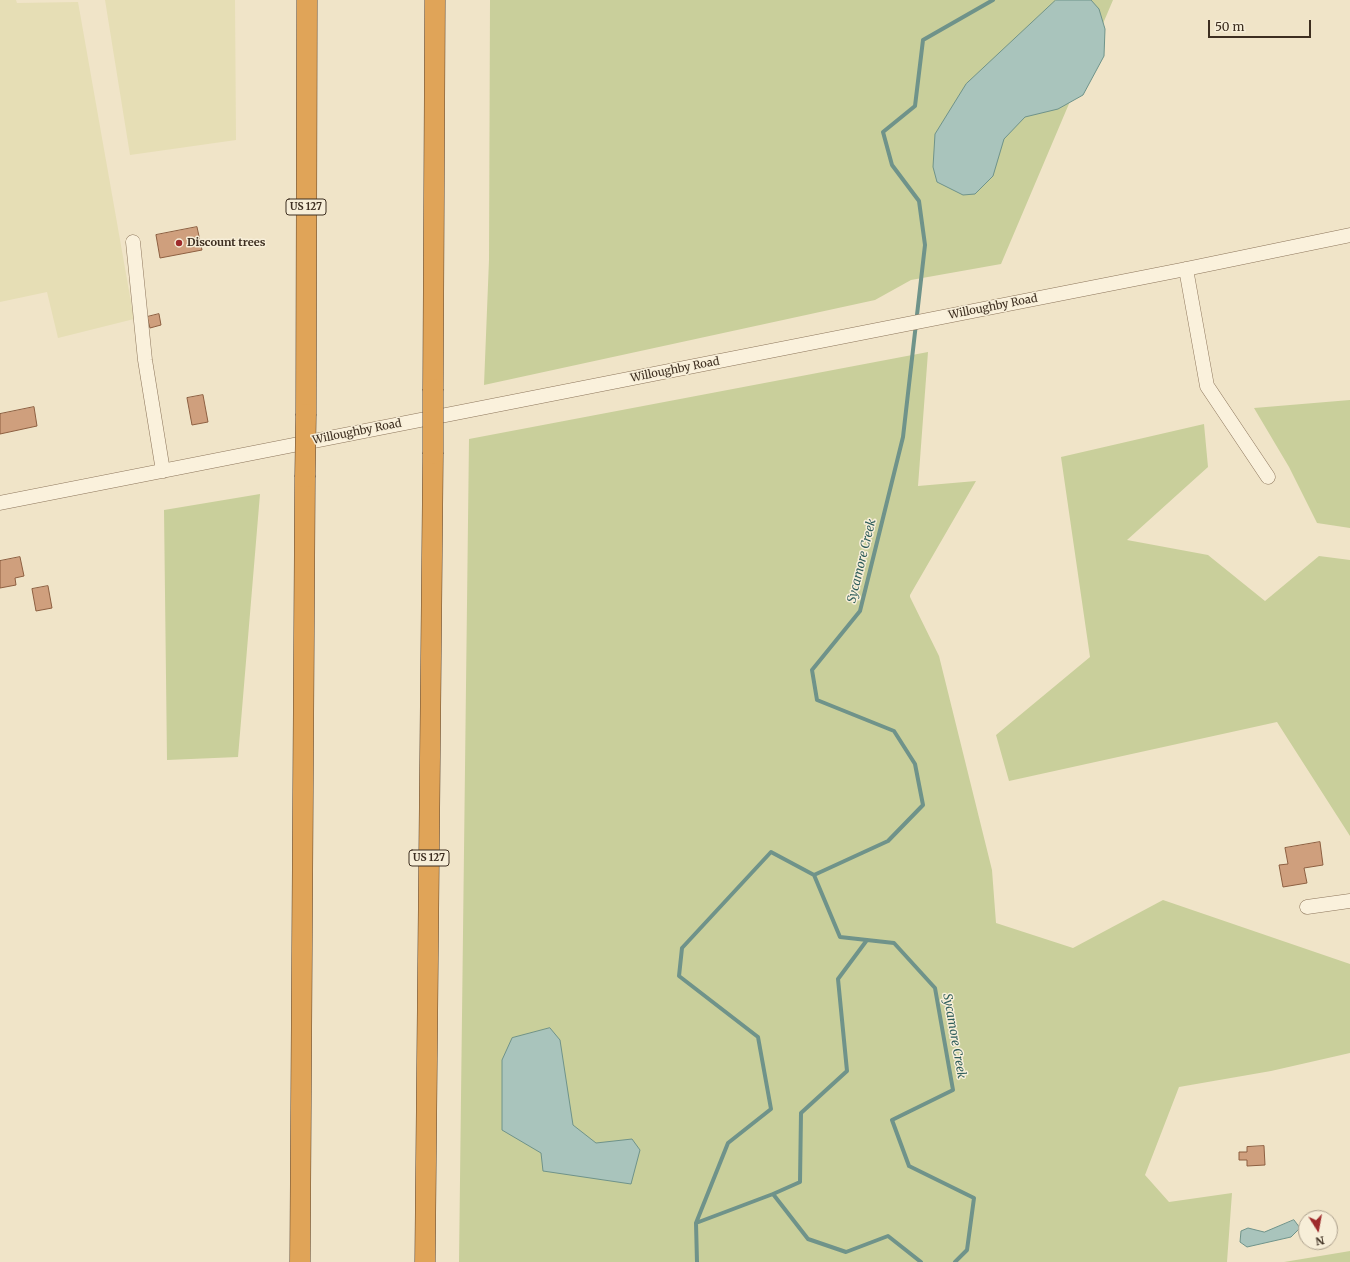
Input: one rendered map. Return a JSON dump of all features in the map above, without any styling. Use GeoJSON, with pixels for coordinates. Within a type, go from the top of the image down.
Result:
{"type":"FeatureCollection","features":[{"type":"Feature","properties":{"kind":"highway","name":"US 127"},"geometry":{"type":"LineString","coordinates":[[300,1262],[306,414],[307,0]]}},
{"type":"Feature","properties":{"kind":"highway","name":"US 127"},"geometry":{"type":"LineString","coordinates":[[425,1262],[433,454],[435,0]]}},
{"type":"Feature","properties":{"kind":"highway"},"geometry":{"type":"LineString","coordinates":[[294,1262],[300,1204]]}},
{"type":"Feature","properties":{"kind":"street","name":"Willoughby Road"},"geometry":{"type":"LineString","coordinates":[[0,503],[1186,269],[1350,235]]}},
{"type":"Feature","properties":{"kind":"street"},"geometry":{"type":"LineString","coordinates":[[133,242],[145,360],[163,471]]}},
{"type":"Feature","properties":{"kind":"street"},"geometry":{"type":"LineString","coordinates":[[1186,269],[1207,386],[1268,477]]}},
{"type":"Feature","properties":{"kind":"street"},"geometry":{"type":"LineString","coordinates":[[1307,907],[1350,901]]}},
{"type":"Feature","properties":{"kind":"shaded area"},"geometry":{"type":"Polygon","coordinates":[[[0,0],[16,0],[17,3],[78,2],[134,319],[58,338],[47,292],[0,302],[0,0]]]}},
{"type":"Feature","properties":{"kind":"shaded area"},"geometry":{"type":"Polygon","coordinates":[[[105,0],[235,0],[236,140],[130,155],[105,0]]]}},
{"type":"Feature","properties":{"kind":"green space"},"geometry":{"type":"Polygon","coordinates":[[[490,0],[1113,0],[1001,264],[911,280],[875,300],[484,385],[489,260],[490,0]]]}},
{"type":"Feature","properties":{"kind":"green space"},"geometry":{"type":"Polygon","coordinates":[[[928,352],[918,486],[976,481],[910,597],[939,656],[992,870],[996,923],[1073,948],[1163,900],[1350,964],[1350,1053],[1271,1071],[1179,1087],[1145,1175],[1169,1202],[1232,1193],[1227,1262],[459,1262],[469,439],[928,352]]]}},
{"type":"Feature","properties":{"kind":"green space"},"geometry":{"type":"Polygon","coordinates":[[[1350,400],[1350,528],[1317,523],[1289,467],[1254,408],[1350,400]]]}},
{"type":"Feature","properties":{"kind":"green space"},"geometry":{"type":"Polygon","coordinates":[[[1204,424],[1208,467],[1127,540],[1208,555],[1265,601],[1319,556],[1350,560],[1350,836],[1277,722],[1009,781],[996,735],[1090,657],[1061,457],[1204,424]]]}},
{"type":"Feature","properties":{"kind":"green space"},"geometry":{"type":"Polygon","coordinates":[[[260,494],[238,757],[167,760],[164,510],[260,494]]]}},
{"type":"Feature","properties":{"kind":"green space"},"geometry":{"type":"Polygon","coordinates":[[[1350,1251],[1350,1262],[1284,1262],[1350,1251]]]}},
{"type":"Feature","properties":{"kind":"water"},"geometry":{"type":"Polygon","coordinates":[[[1056,0],[1091,0],[1099,9],[1105,29],[1104,56],[1083,95],[1058,109],[1025,117],[1004,139],[993,176],[975,194],[963,195],[937,182],[933,167],[935,134],[966,84],[1056,0]]]}},
{"type":"Feature","properties":{"kind":"water"},"geometry":{"type":"Polygon","coordinates":[[[550,1028],[560,1040],[573,1125],[596,1143],[632,1139],[640,1150],[631,1184],[543,1171],[541,1153],[502,1130],[502,1060],[512,1038],[550,1028]]]}},
{"type":"Feature","properties":{"kind":"water"},"geometry":{"type":"Polygon","coordinates":[[[1294,1220],[1298,1225],[1298,1230],[1291,1237],[1247,1247],[1240,1242],[1241,1231],[1248,1228],[1264,1232],[1294,1220]]]}},
{"type":"Feature","properties":{"kind":"building","name":"Discount trees"},"geometry":{"type":"Polygon","coordinates":[[[197,227],[202,250],[160,258],[156,235],[197,227]]]}},
{"type":"Feature","properties":{"kind":"building"},"geometry":{"type":"Polygon","coordinates":[[[159,314],[161,325],[150,328],[147,317],[159,314]]]}},
{"type":"Feature","properties":{"kind":"building"},"geometry":{"type":"Polygon","coordinates":[[[203,395],[208,422],[192,425],[187,398],[203,395]]]}},
{"type":"Feature","properties":{"kind":"building"},"geometry":{"type":"Polygon","coordinates":[[[34,407],[37,426],[0,434],[0,414],[34,407]]]}},
{"type":"Feature","properties":{"kind":"building"},"geometry":{"type":"Polygon","coordinates":[[[20,557],[24,576],[15,578],[16,585],[0,588],[0,561],[20,557]]]}},
{"type":"Feature","properties":{"kind":"building"},"geometry":{"type":"Polygon","coordinates":[[[48,586],[52,608],[36,611],[32,589],[48,586]]]}},
{"type":"Feature","properties":{"kind":"building"},"geometry":{"type":"Polygon","coordinates":[[[1320,842],[1323,865],[1304,868],[1307,883],[1283,887],[1279,865],[1288,864],[1285,848],[1320,842]]]}},
{"type":"Feature","properties":{"kind":"building"},"geometry":{"type":"Polygon","coordinates":[[[1264,1146],[1265,1165],[1247,1166],[1247,1160],[1239,1160],[1239,1152],[1247,1152],[1247,1147],[1264,1146]]]}},
{"type":"Feature","properties":{"kind":"waterway","name":"Sycamore Creek"},"geometry":{"type":"LineString","coordinates":[[955,1262],[967,1250],[974,1198],[909,1166],[892,1120],[953,1090],[935,988],[894,943],[840,937],[814,875],[888,841],[923,805],[915,764],[894,731],[817,700],[812,670],[860,611],[903,437],[925,245],[919,201],[892,165],[883,132],[915,106],[923,40],[993,0]]}},
{"type":"Feature","properties":{"kind":"waterway"},"geometry":{"type":"LineString","coordinates":[[696,1223],[728,1143],[771,1109],[758,1037],[679,976],[682,948],[771,852],[814,875]]}},
{"type":"Feature","properties":{"kind":"waterway"},"geometry":{"type":"LineString","coordinates":[[773,1194],[800,1182],[801,1113],[847,1071],[838,979],[867,940]]}},
{"type":"Feature","properties":{"kind":"waterway","name":"Sycamore Creek"},"geometry":{"type":"LineString","coordinates":[[697,1262],[696,1223],[773,1194],[808,1239],[846,1252],[888,1236],[921,1262]]}},
{"type":"Feature","properties":{"kind":"place","name":"Discount trees"},"geometry":{"type":"Point","coordinates":[179,243]}}]}
